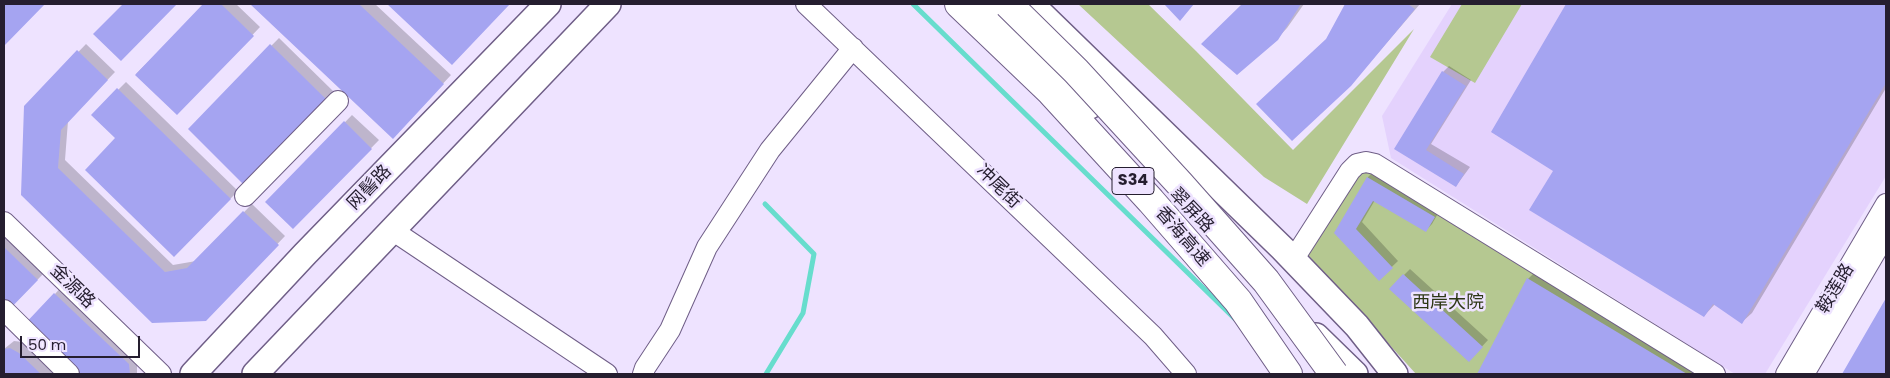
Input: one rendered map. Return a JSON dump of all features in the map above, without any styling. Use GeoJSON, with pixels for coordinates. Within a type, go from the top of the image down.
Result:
{"type":"FeatureCollection","features":[{"type":"Feature","properties":{"kind":"highway","name":"香海高速"},"geometry":{"type":"LineString","coordinates":[[959,4],[1051,92],[1151,201],[1238,301],[1288,374]]}},
{"type":"Feature","properties":{"kind":"highway","name":"香海高速"},"geometry":{"type":"LineString","coordinates":[[1008,4],[1082,78],[1266,281],[1334,374]]}},
{"type":"Feature","properties":{"kind":"main road","name":"网髻路"},"geometry":{"type":"LineString","coordinates":[[193,374],[306,254],[548,4]]}},
{"type":"Feature","properties":{"kind":"main road"},"geometry":{"type":"LineString","coordinates":[[255,374],[608,4]]}},
{"type":"Feature","properties":{"kind":"main road","name":"翠屏路"},"geometry":{"type":"LineString","coordinates":[[987,4],[1067,81],[1244,266],[1355,374]]}},
{"type":"Feature","properties":{"kind":"main road","name":"翠屏路"},"geometry":{"type":"LineString","coordinates":[[1031,4],[1293,260],[1357,326],[1395,374]]}},
{"type":"Feature","properties":{"kind":"street","name":"冲尾街"},"geometry":{"type":"LineString","coordinates":[[806,4],[1153,336],[1186,374]]}},
{"type":"Feature","properties":{"kind":"street"},"geometry":{"type":"LineString","coordinates":[[643,374],[670,330],[706,247],[770,150],[853,48]]}},
{"type":"Feature","properties":{"kind":"street"},"geometry":{"type":"LineString","coordinates":[[245,196],[338,101]]}},
{"type":"Feature","properties":{"kind":"street"},"geometry":{"type":"LineString","coordinates":[[1293,260],[1350,170],[1357,164],[1366,162],[1375,164],[1715,374]]}},
{"type":"Feature","properties":{"kind":"street","name":"鞍莲路"},"geometry":{"type":"LineString","coordinates":[[1786,374],[1886,204]]}},
{"type":"Feature","properties":{"kind":"street","name":"金源路"},"geometry":{"type":"LineString","coordinates":[[4,222],[161,374]]}},
{"type":"Feature","properties":{"kind":"street"},"geometry":{"type":"LineString","coordinates":[[392,230],[607,374]]}},
{"type":"Feature","properties":{"kind":"street","name":"鞍莲路"},"geometry":{"type":"LineString","coordinates":[[1804,374],[1886,234]]}},
{"type":"Feature","properties":{"kind":"street"},"geometry":{"type":"LineString","coordinates":[[4,310],[70,374]]}},
{"type":"Feature","properties":{"kind":"shaded area"},"geometry":{"type":"Polygon","coordinates":[[[1452,4],[1886,4],[1886,176],[1765,374],[1735,374],[1391,158],[1382,116],[1452,4]]]}},
{"type":"Feature","properties":{"kind":"green space"},"geometry":{"type":"Polygon","coordinates":[[[1078,4],[1148,4],[1293,150],[1414,29],[1307,204],[1264,177],[1078,4]]]}},
{"type":"Feature","properties":{"kind":"green space"},"geometry":{"type":"Polygon","coordinates":[[[1462,4],[1522,4],[1475,83],[1430,57],[1462,4]]]}},
{"type":"Feature","properties":{"kind":"green space","name":"西岸大院"},"geometry":{"type":"Polygon","coordinates":[[[1361,166],[1699,374],[1416,374],[1308,255],[1361,166]]]}},
{"type":"Feature","properties":{"kind":"building"},"geometry":{"type":"Polygon","coordinates":[[[4,4],[45,4],[4,46],[4,4]]]}},
{"type":"Feature","properties":{"kind":"building"},"geometry":{"type":"Polygon","coordinates":[[[123,4],[177,4],[121,61],[93,34],[123,4]]]}},
{"type":"Feature","properties":{"kind":"building"},"geometry":{"type":"Polygon","coordinates":[[[203,4],[221,4],[254,36],[177,115],[135,75],[203,4]]]}},
{"type":"Feature","properties":{"kind":"building"},"geometry":{"type":"Polygon","coordinates":[[[250,4],[359,4],[444,84],[393,139],[250,4]]]}},
{"type":"Feature","properties":{"kind":"building"},"geometry":{"type":"Polygon","coordinates":[[[387,4],[510,4],[452,65],[387,4]]]}},
{"type":"Feature","properties":{"kind":"building"},"geometry":{"type":"Polygon","coordinates":[[[1164,4],[1194,4],[1180,21],[1164,4]]]}},
{"type":"Feature","properties":{"kind":"building"},"geometry":{"type":"Polygon","coordinates":[[[1242,4],[1301,4],[1278,40],[1237,75],[1201,44],[1242,4]]]}},
{"type":"Feature","properties":{"kind":"building"},"geometry":{"type":"Polygon","coordinates":[[[1345,4],[1408,4],[1415,9],[1351,86],[1292,141],[1256,104],[1326,39],[1345,4]]]}},
{"type":"Feature","properties":{"kind":"building"},"geometry":{"type":"Polygon","coordinates":[[[1566,4],[1886,4],[1886,83],[1742,324],[1713,304],[1704,317],[1529,210],[1553,171],[1491,132],[1566,4]]]}},
{"type":"Feature","properties":{"kind":"building"},"geometry":{"type":"Polygon","coordinates":[[[270,44],[327,100],[244,185],[188,129],[270,44]]]}},
{"type":"Feature","properties":{"kind":"building"},"geometry":{"type":"Polygon","coordinates":[[[77,50],[108,80],[61,130],[58,168],[165,272],[187,268],[243,211],[279,245],[206,321],[152,323],[21,195],[24,106],[77,50]]]}},
{"type":"Feature","properties":{"kind":"building"},"geometry":{"type":"Polygon","coordinates":[[[1442,71],[1466,86],[1426,150],[1464,174],[1456,187],[1394,149],[1442,71]]]}},
{"type":"Feature","properties":{"kind":"building"},"geometry":{"type":"Polygon","coordinates":[[[117,88],[231,199],[174,257],[85,170],[115,138],[91,115],[117,88]]]}},
{"type":"Feature","properties":{"kind":"building"},"geometry":{"type":"Polygon","coordinates":[[[344,121],[372,149],[293,229],[265,202],[344,121]]]}},
{"type":"Feature","properties":{"kind":"building"},"geometry":{"type":"Polygon","coordinates":[[[1367,177],[1435,217],[1426,232],[1373,201],[1356,229],[1393,268],[1379,281],[1334,233],[1367,177]]]}},
{"type":"Feature","properties":{"kind":"building"},"geometry":{"type":"Polygon","coordinates":[[[4,247],[38,280],[4,315],[4,247]]]}},
{"type":"Feature","properties":{"kind":"building"},"geometry":{"type":"Polygon","coordinates":[[[1403,274],[1483,347],[1469,362],[1389,289],[1403,274]]]}},
{"type":"Feature","properties":{"kind":"building"},"geometry":{"type":"Polygon","coordinates":[[[1527,278],[1687,374],[1477,374],[1527,278]]]}},
{"type":"Feature","properties":{"kind":"building"},"geometry":{"type":"Polygon","coordinates":[[[54,293],[129,364],[130,374],[70,374],[21,328],[54,293]]]}},
{"type":"Feature","properties":{"kind":"building"},"geometry":{"type":"Polygon","coordinates":[[[1886,298],[1886,374],[1842,374],[1886,298]]]}},
{"type":"Feature","properties":{"kind":"building"},"geometry":{"type":"Polygon","coordinates":[[[10,348],[19,353],[41,374],[4,374],[4,349],[10,348]]]}},
{"type":"Feature","properties":{"kind":"waterway"},"geometry":{"type":"LineString","coordinates":[[913,4],[1235,319]]}},
{"type":"Feature","properties":{"kind":"waterway"},"geometry":{"type":"LineString","coordinates":[[765,204],[814,254],[803,313],[766,374]]}}]}
